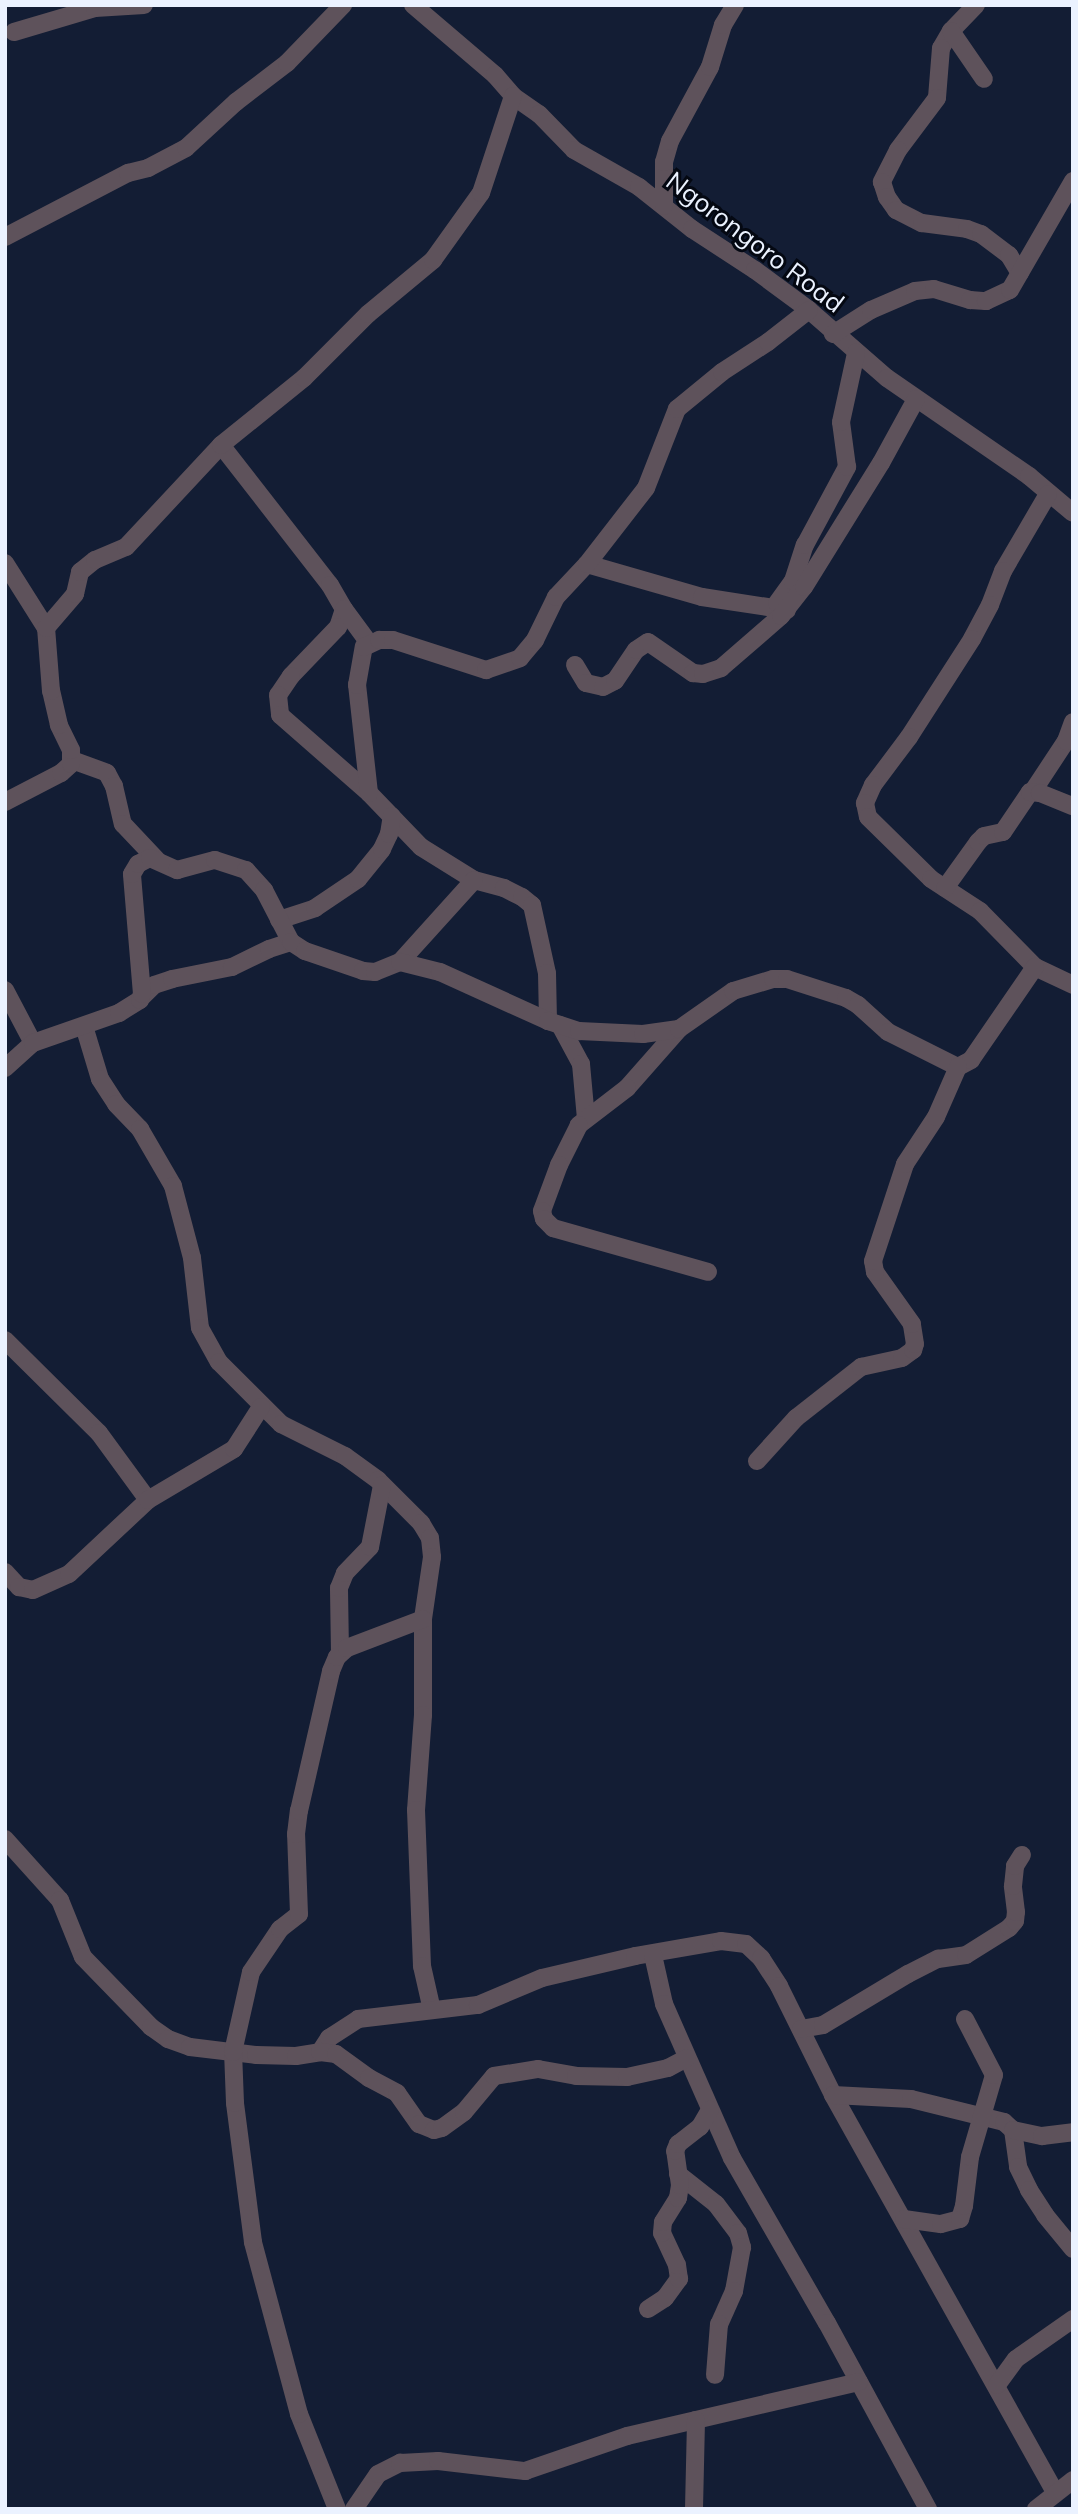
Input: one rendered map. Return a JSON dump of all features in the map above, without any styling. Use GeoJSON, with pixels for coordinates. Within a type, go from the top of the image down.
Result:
{"type":"FeatureCollection","features":[{"type":"Feature","properties":{"kind":"street"},"geometry":{"type":"LineString","coordinates":[[15,32],[95,8],[144,5]]}},
{"type":"Feature","properties":{"kind":"street"},"geometry":{"type":"LineString","coordinates":[[5,237],[128,173],[148,168],[186,148],[236,102],[287,63],[343,5]]}},
{"type":"Feature","properties":{"kind":"street","name":"Ngorongoro Road"},"geometry":{"type":"LineString","coordinates":[[413,5],[495,75],[513,96],[540,114],[590,162],[620,175],[809,310],[856,353],[916,399],[989,448],[1073,513]]}},
{"type":"Feature","properties":{"kind":"street"},"geometry":{"type":"LineString","coordinates":[[664,206],[664,162],[670,141],[710,67],[723,25],[735,5]]}},
{"type":"Feature","properties":{"kind":"street"},"geometry":{"type":"LineString","coordinates":[[976,5],[951,31],[942,48],[937,98],[898,150],[882,182],[896,210],[922,223],[967,229],[981,234],[1009,255],[1020,273]]}},
{"type":"Feature","properties":{"kind":"street"},"geometry":{"type":"LineString","coordinates":[[951,31],[984,79]]}},
{"type":"Feature","properties":{"kind":"street"},"geometry":{"type":"LineString","coordinates":[[46,628],[75,594],[85,565],[126,547],[221,445],[304,378],[368,314],[433,260],[481,193],[513,96]]}},
{"type":"Feature","properties":{"kind":"street"},"geometry":{"type":"LineString","coordinates":[[833,334],[871,310],[915,291],[934,289],[970,300],[986,301],[1010,290],[1056,205],[1073,181]]}},
{"type":"Feature","properties":{"kind":"street"},"geometry":{"type":"LineString","coordinates":[[369,793],[357,685],[361,654],[369,643],[393,640],[486,670],[520,659],[529,649],[556,597],[587,564],[646,488],[677,409],[722,372],[768,342],[809,310]]}},
{"type":"Feature","properties":{"kind":"street"},"geometry":{"type":"LineString","coordinates":[[780,608],[793,582],[805,545],[846,467],[841,422],[856,353]]}},
{"type":"Feature","properties":{"kind":"street"},"geometry":{"type":"LineString","coordinates":[[575,665],[586,683],[603,687],[615,681],[636,650],[648,642],[685,670],[713,673],[780,608],[829,550],[916,399]]}},
{"type":"Feature","properties":{"kind":"street"},"geometry":{"type":"LineString","coordinates":[[221,445],[330,585],[369,643]]}},
{"type":"Feature","properties":{"kind":"street"},"geometry":{"type":"LineString","coordinates":[[1048,494],[1003,571],[990,605],[972,639],[909,737],[873,785],[865,803],[868,817],[932,879],[980,911],[1035,967],[1073,985]]}},
{"type":"Feature","properties":{"kind":"street"},"geometry":{"type":"LineString","coordinates":[[5,563],[46,628],[51,691],[72,760]]}},
{"type":"Feature","properties":{"kind":"street"},"geometry":{"type":"LineString","coordinates":[[587,564],[702,597],[780,608]]}},
{"type":"Feature","properties":{"kind":"street"},"geometry":{"type":"LineString","coordinates":[[344,608],[338,627],[284,685],[278,695],[278,709],[284,721],[369,793],[421,847],[474,880],[504,888],[532,905],[547,973],[554,1023],[581,1065],[586,1119]]}},
{"type":"Feature","properties":{"kind":"street"},"geometry":{"type":"LineString","coordinates":[[945,888],[978,842],[984,836],[1003,832],[1025,796],[1034,792],[1066,740],[1073,722]]}},
{"type":"Feature","properties":{"kind":"street"},"geometry":{"type":"LineString","coordinates":[[5,802],[61,773],[72,760]]}},
{"type":"Feature","properties":{"kind":"street"},"geometry":{"type":"LineString","coordinates":[[72,760],[107,773],[114,786],[123,824],[157,860],[171,870],[181,871],[206,861],[238,865],[254,877],[290,943],[363,971],[375,972],[400,962],[474,880]]}},
{"type":"Feature","properties":{"kind":"street"},"geometry":{"type":"LineString","coordinates":[[1034,792],[1073,806]]}},
{"type":"Feature","properties":{"kind":"street"},"geometry":{"type":"LineString","coordinates":[[279,919],[315,908],[358,879],[382,849],[389,834],[392,816]]}},
{"type":"Feature","properties":{"kind":"street"},"geometry":{"type":"LineString","coordinates":[[141,998],[132,874],[145,859],[157,860]]}},
{"type":"Feature","properties":{"kind":"street"},"geometry":{"type":"LineString","coordinates":[[5,1068],[33,1043],[130,1008],[154,985],[232,967],[269,948],[290,943]]}},
{"type":"Feature","properties":{"kind":"street"},"geometry":{"type":"LineString","coordinates":[[400,962],[440,972],[554,1023],[579,1031],[618,1034],[679,1030]]}},
{"type":"Feature","properties":{"kind":"street"},"geometry":{"type":"LineString","coordinates":[[757,1461],[796,1418],[861,1367],[902,1358],[913,1350],[915,1344],[912,1324],[875,1272],[873,1261],[905,1164],[936,1117],[958,1067],[971,1060],[1035,967]]}},
{"type":"Feature","properties":{"kind":"street"},"geometry":{"type":"LineString","coordinates":[[708,1272],[548,1225],[542,1211],[570,1139],[586,1119],[626,1088],[679,1030],[733,990],[773,979],[787,979],[858,1004],[888,1032],[958,1067]]}},
{"type":"Feature","properties":{"kind":"street"},"geometry":{"type":"LineString","coordinates":[[5,990],[33,1043]]}},
{"type":"Feature","properties":{"kind":"street"},"geometry":{"type":"LineString","coordinates":[[84,1026],[100,1079],[116,1104],[140,1129],[173,1186],[190,1247],[196,1310],[206,1342],[219,1362],[261,1407],[295,1434],[345,1456],[382,1485],[421,1523],[430,1538],[430,1584],[423,1619],[423,1715],[416,1810],[422,1966],[432,2010]]}},
{"type":"Feature","properties":{"kind":"street"},"geometry":{"type":"LineString","coordinates":[[5,1340],[99,1433],[148,1500]]}},
{"type":"Feature","properties":{"kind":"street"},"geometry":{"type":"LineString","coordinates":[[5,1572],[15,1583],[26,1589],[46,1585],[83,1563],[148,1500],[234,1449],[261,1407]]}},
{"type":"Feature","properties":{"kind":"street"},"geometry":{"type":"LineString","coordinates":[[337,2509],[299,2414],[253,2242],[235,2103],[233,2052],[251,1972],[281,1929],[299,1914],[296,1834],[331,1671],[340,1653],[340,1588],[345,1573],[370,1548],[382,1485]]}},
{"type":"Feature","properties":{"kind":"street"},"geometry":{"type":"LineString","coordinates":[[340,1653],[423,1619]]}},
{"type":"Feature","properties":{"kind":"street"},"geometry":{"type":"LineString","coordinates":[[5,1839],[60,1900],[83,1957],[151,2027],[178,2045],[296,2056],[320,2052],[336,2054],[369,2078],[397,2093],[419,2124],[434,2130],[454,2121],[494,2076],[538,2069],[576,2076],[627,2077],[668,2068],[687,2058]]}},
{"type":"Feature","properties":{"kind":"street"},"geometry":{"type":"LineString","coordinates":[[801,2029],[823,2025],[908,1973],[938,1959],[979,1950],[1009,1928],[1016,1912],[1013,1886],[1015,1866],[1022,1855]]}},
{"type":"Feature","properties":{"kind":"street"},"geometry":{"type":"LineString","coordinates":[[320,2052],[329,2039],[358,2019],[478,2005],[542,1979],[635,1956],[653,1955],[721,1941],[746,1944],[761,1958],[779,1986],[833,2095],[1055,2492]]}},
{"type":"Feature","properties":{"kind":"street"},"geometry":{"type":"LineString","coordinates":[[653,1955],[664,2004],[732,2158],[928,2509]]}},
{"type":"Feature","properties":{"kind":"street"},"geometry":{"type":"LineString","coordinates":[[904,2219],[941,2224],[960,2219],[970,2157],[994,2075],[965,2019]]}},
{"type":"Feature","properties":{"kind":"street"},"geometry":{"type":"LineString","coordinates":[[833,2095],[911,2099],[984,2116],[1004,2122],[1013,2130],[1042,2136],[1073,2132]]}},
{"type":"Feature","properties":{"kind":"street"},"geometry":{"type":"LineString","coordinates":[[648,2309],[665,2298],[679,2279],[677,2265],[662,2233],[663,2222],[678,2198],[675,2151],[678,2144],[700,2127],[710,2110]]}},
{"type":"Feature","properties":{"kind":"street"},"geometry":{"type":"LineString","coordinates":[[1013,2130],[1018,2167],[1029,2189],[1045,2216],[1073,2249]]}},
{"type":"Feature","properties":{"kind":"street"},"geometry":{"type":"LineString","coordinates":[[678,2174],[722,2212],[738,2232],[741,2247],[734,2291],[719,2323],[715,2375]]}},
{"type":"Feature","properties":{"kind":"street"},"geometry":{"type":"LineString","coordinates":[[997,2385],[1016,2359],[1073,2319]]}},
{"type":"Feature","properties":{"kind":"street"},"geometry":{"type":"LineString","coordinates":[[354,2509],[378,2474],[400,2463],[438,2461],[525,2470],[627,2436],[859,2382]]}},
{"type":"Feature","properties":{"kind":"street"},"geometry":{"type":"LineString","coordinates":[[694,2509],[696,2420]]}},
{"type":"Feature","properties":{"kind":"street"},"geometry":{"type":"LineString","coordinates":[[1036,2509],[1073,2480]]}}]}
